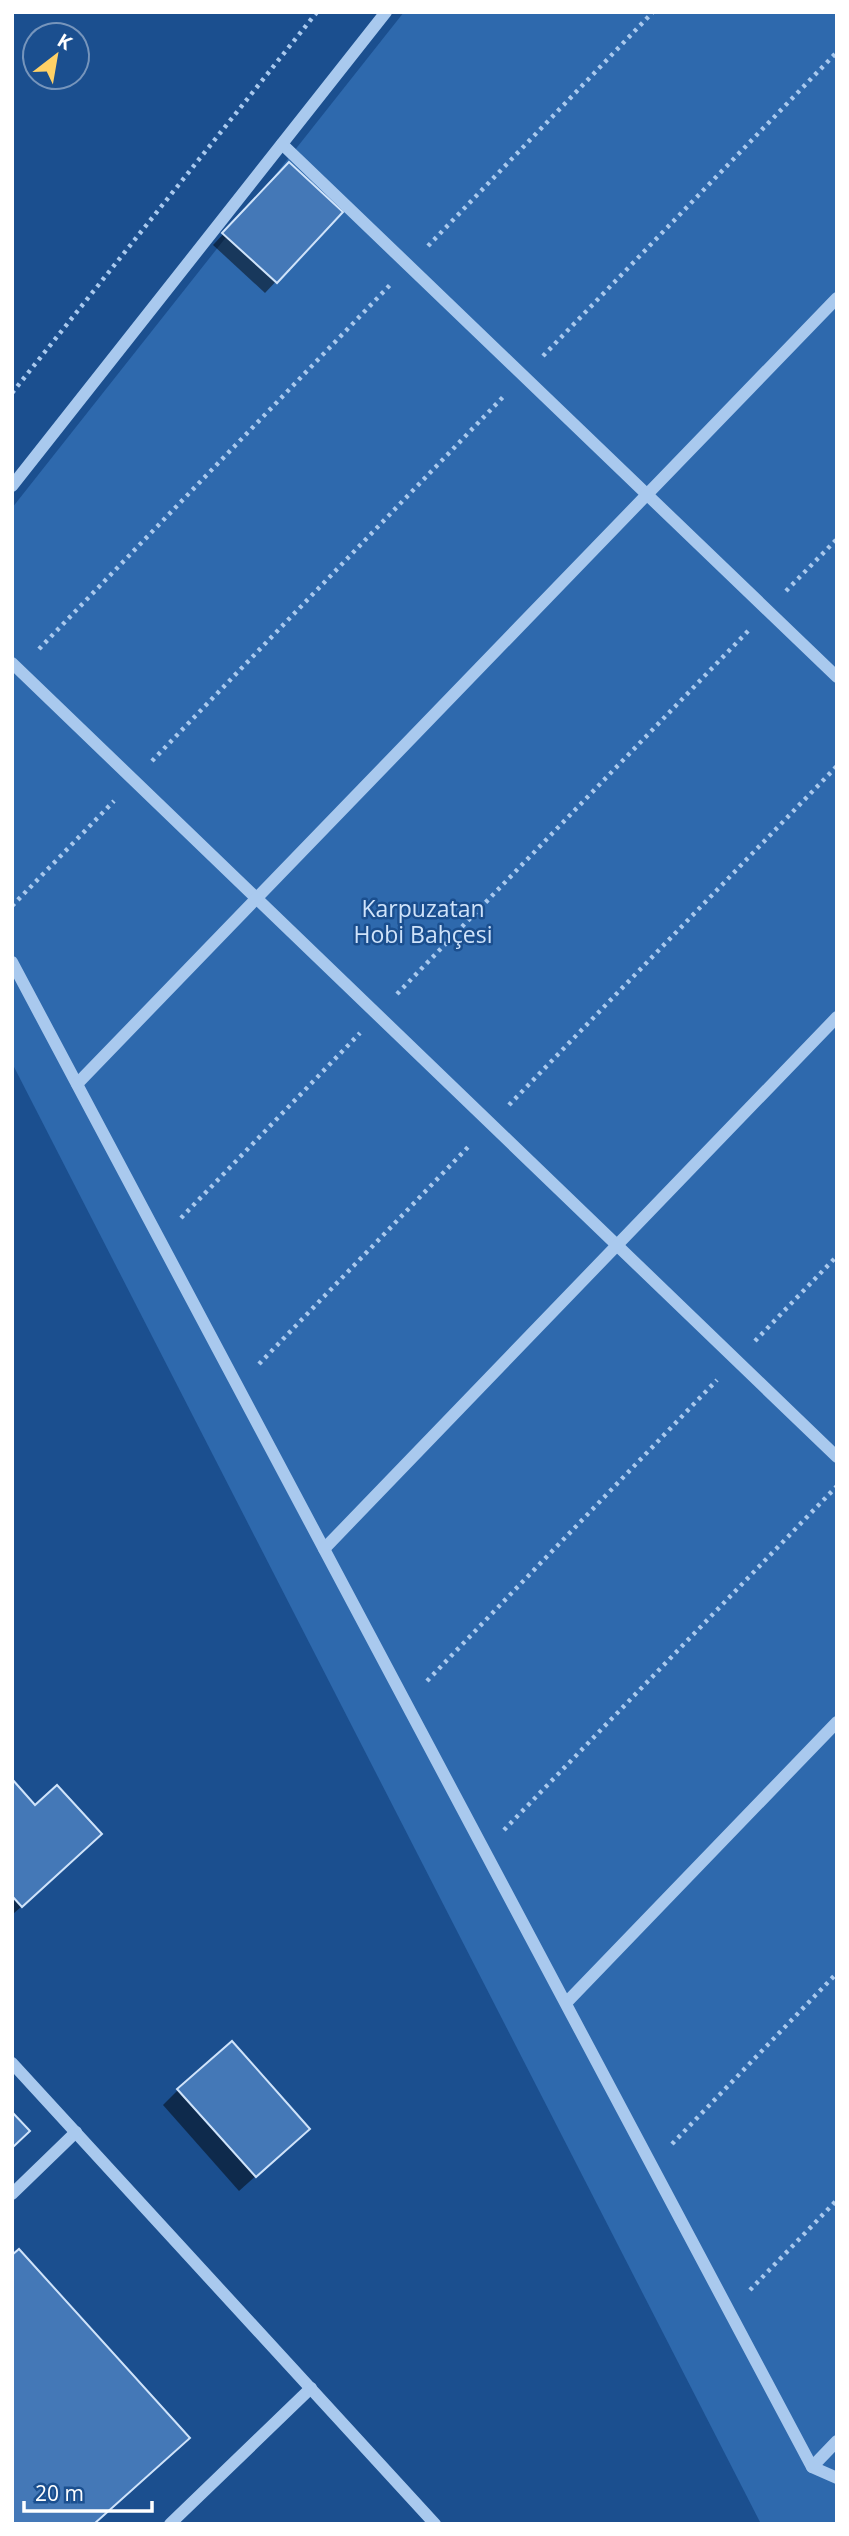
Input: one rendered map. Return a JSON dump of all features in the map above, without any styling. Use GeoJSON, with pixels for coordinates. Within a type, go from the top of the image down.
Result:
{"type":"FeatureCollection","features":[{"type":"Feature","properties":{"kind":"street"},"geometry":{"type":"LineString","coordinates":[[12,486],[386,12]]}},
{"type":"Feature","properties":{"kind":"street"},"geometry":{"type":"LineString","coordinates":[[282,144],[837,677]]}},
{"type":"Feature","properties":{"kind":"street"},"geometry":{"type":"LineString","coordinates":[[77,1084],[837,298]]}},
{"type":"Feature","properties":{"kind":"street"},"geometry":{"type":"LineString","coordinates":[[15,666],[837,1457]]}},
{"type":"Feature","properties":{"kind":"street"},"geometry":{"type":"LineString","coordinates":[[12,962],[813,2467],[837,2478]]}},
{"type":"Feature","properties":{"kind":"street"},"geometry":{"type":"LineString","coordinates":[[324,1549],[837,1017]]}},
{"type":"Feature","properties":{"kind":"street"},"geometry":{"type":"LineString","coordinates":[[566,2003],[837,1722]]}},
{"type":"Feature","properties":{"kind":"street"},"geometry":{"type":"LineString","coordinates":[[12,2063],[435,2524]]}},
{"type":"Feature","properties":{"kind":"street"},"geometry":{"type":"LineString","coordinates":[[12,2194],[76,2133]]}},
{"type":"Feature","properties":{"kind":"street"},"geometry":{"type":"LineString","coordinates":[[170,2524],[311,2388]]}},
{"type":"Feature","properties":{"kind":"street"},"geometry":{"type":"LineString","coordinates":[[813,2467],[837,2441]]}},
{"type":"Feature","properties":{"kind":"path"},"geometry":{"type":"LineString","coordinates":[[12,393],[317,12]]}},
{"type":"Feature","properties":{"kind":"path"},"geometry":{"type":"LineString","coordinates":[[15,666],[653,12]]}},
{"type":"Feature","properties":{"kind":"path"},"geometry":{"type":"LineString","coordinates":[[12,906],[837,52]]}},
{"type":"Feature","properties":{"kind":"path"},"geometry":{"type":"LineString","coordinates":[[160,1240],[837,539]]}},
{"type":"Feature","properties":{"kind":"path"},"geometry":{"type":"LineString","coordinates":[[238,1386],[837,766]]}},
{"type":"Feature","properties":{"kind":"path"},"geometry":{"type":"LineString","coordinates":[[406,1703],[837,1256]]}},
{"type":"Feature","properties":{"kind":"path"},"geometry":{"type":"LineString","coordinates":[[484,1851],[837,1486]]}},
{"type":"Feature","properties":{"kind":"path"},"geometry":{"type":"LineString","coordinates":[[652,2165],[837,1973]]}},
{"type":"Feature","properties":{"kind":"path"},"geometry":{"type":"LineString","coordinates":[[729,2311],[837,2200]]}},
{"type":"Feature","properties":{"kind":"green space","name":"Karpuzatan Hobi Bahçesi"},"geometry":{"type":"Polygon","coordinates":[[[404,12],[837,12],[837,2524],[760,2522],[12,1063],[12,508],[404,12]]]}},
{"type":"Feature","properties":{"kind":"building"},"geometry":{"type":"Polygon","coordinates":[[[289,162],[343,212],[277,283],[222,233],[289,162]]]}},
{"type":"Feature","properties":{"kind":"building"},"geometry":{"type":"Polygon","coordinates":[[[12,1779],[35,1805],[57,1785],[102,1834],[22,1907],[12,1896],[12,1779]]]}},
{"type":"Feature","properties":{"kind":"building"},"geometry":{"type":"Polygon","coordinates":[[[232,2041],[310,2129],[256,2177],[177,2089],[232,2041]]]}},
{"type":"Feature","properties":{"kind":"building"},"geometry":{"type":"Polygon","coordinates":[[[12,2112],[30,2131],[12,2148],[12,2112]]]}},
{"type":"Feature","properties":{"kind":"building"},"geometry":{"type":"Polygon","coordinates":[[[19,2249],[190,2438],[94,2524],[12,2524],[12,2255],[19,2249]]]}}]}
